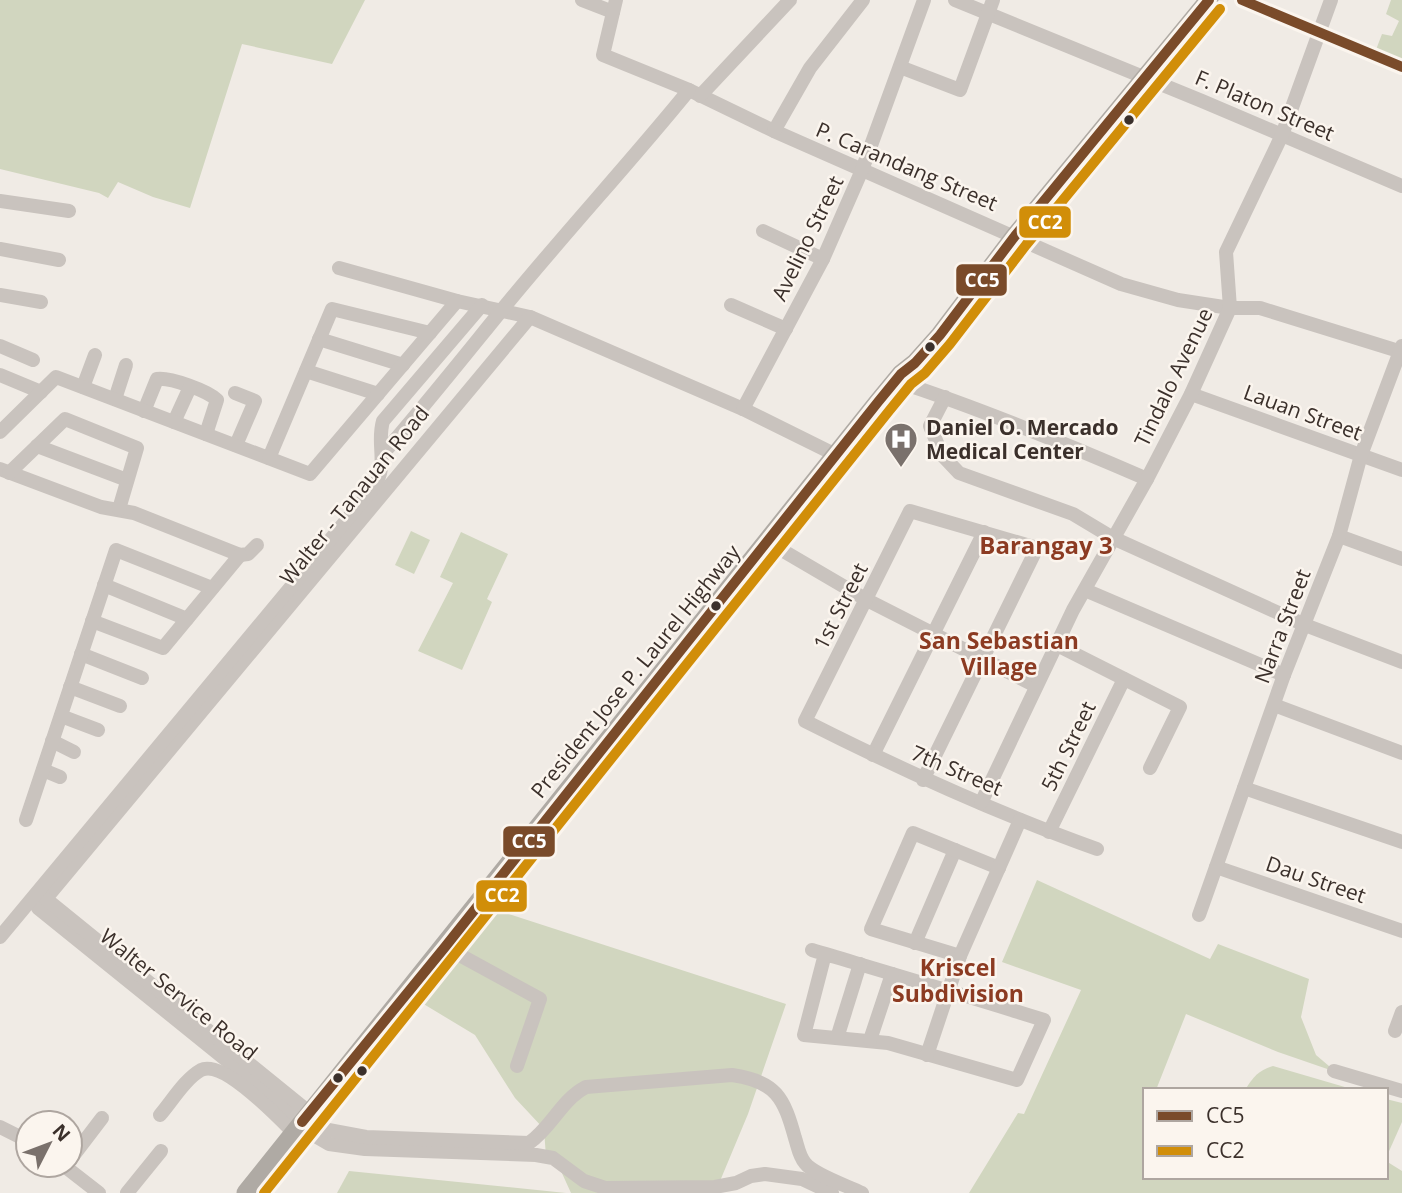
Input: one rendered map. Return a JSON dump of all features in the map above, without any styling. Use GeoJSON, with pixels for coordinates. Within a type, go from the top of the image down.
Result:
{"type":"FeatureCollection","features":[{"type":"Feature","properties":{"kind":"highway","name":"President Jose P. Laurel Highway"},"geometry":{"type":"LineString","coordinates":[[1142,76],[1199,0]]}},
{"type":"Feature","properties":{"kind":"highway","name":"President Jose P. Laurel Highway"},"geometry":{"type":"LineString","coordinates":[[246,1193],[300,1117],[445,947],[898,378],[940,335],[1012,234],[1142,76],[1209,0]]}},
{"type":"Feature","properties":{"kind":"street"},"geometry":{"type":"LineString","coordinates":[[582,0],[615,6]]}},
{"type":"Feature","properties":{"kind":"street"},"geometry":{"type":"LineString","coordinates":[[382,455],[457,368],[502,310],[694,93],[790,0]]}},
{"type":"Feature","properties":{"kind":"street"},"geometry":{"type":"LineString","coordinates":[[774,131],[810,68],[863,0]]}},
{"type":"Feature","properties":{"kind":"street","name":"Avelino Street"},"geometry":{"type":"LineString","coordinates":[[743,410],[823,259],[862,170],[923,0]]}},
{"type":"Feature","properties":{"kind":"street","name":"F. Platon Street"},"geometry":{"type":"LineString","coordinates":[[955,0],[990,6],[1142,76],[1402,186]]}},
{"type":"Feature","properties":{"kind":"street"},"geometry":{"type":"LineString","coordinates":[[1242,0],[1402,67]]}},
{"type":"Feature","properties":{"kind":"street"},"geometry":{"type":"LineString","coordinates":[[1230,308],[1226,252],[1282,135],[1331,0]]}},
{"type":"Feature","properties":{"kind":"street","name":"P. Carandang Street"},"geometry":{"type":"LineString","coordinates":[[615,6],[603,55],[1121,284],[1178,300],[1230,308],[1260,308],[1401,350]]}},
{"type":"Feature","properties":{"kind":"street"},"geometry":{"type":"LineString","coordinates":[[900,66],[960,90],[990,6]]}},
{"type":"Feature","properties":{"kind":"street"},"geometry":{"type":"LineString","coordinates":[[0,201],[69,211]]}},
{"type":"Feature","properties":{"kind":"street"},"geometry":{"type":"LineString","coordinates":[[764,231],[823,259]]}},
{"type":"Feature","properties":{"kind":"street"},"geometry":{"type":"LineString","coordinates":[[0,249],[59,260]]}},
{"type":"Feature","properties":{"kind":"street"},"geometry":{"type":"LineString","coordinates":[[339,268],[457,301],[530,317],[743,410],[836,455]]}},
{"type":"Feature","properties":{"kind":"street"},"geometry":{"type":"LineString","coordinates":[[0,295],[41,302]]}},
{"type":"Feature","properties":{"kind":"street"},"geometry":{"type":"LineString","coordinates":[[0,432],[7,415],[41,392],[56,377],[310,474],[457,301]]}},
{"type":"Feature","properties":{"kind":"street"},"geometry":{"type":"LineString","coordinates":[[0,937],[374,487],[381,476],[383,421],[482,305]]}},
{"type":"Feature","properties":{"kind":"street"},"geometry":{"type":"LineString","coordinates":[[731,305],[786,329]]}},
{"type":"Feature","properties":{"kind":"street","name":"Tindalo Avenue"},"geometry":{"type":"LineString","coordinates":[[981,803],[1085,590],[1191,394],[1230,308]]}},
{"type":"Feature","properties":{"kind":"street"},"geometry":{"type":"LineString","coordinates":[[270,458],[332,309],[430,333]]}},
{"type":"Feature","properties":{"kind":"street","name":"Walter - Tanauan Road"},"geometry":{"type":"LineString","coordinates":[[46,898],[530,317]]}},
{"type":"Feature","properties":{"kind":"street"},"geometry":{"type":"LineString","coordinates":[[319,339],[402,365]]}},
{"type":"Feature","properties":{"kind":"street"},"geometry":{"type":"LineString","coordinates":[[0,346],[33,360]]}},
{"type":"Feature","properties":{"kind":"street","name":"Narra Street"},"geometry":{"type":"LineString","coordinates":[[1199,915],[1284,675],[1339,536],[1361,456],[1401,350]]}},
{"type":"Feature","properties":{"kind":"street"},"geometry":{"type":"LineString","coordinates":[[83,387],[95,355]]}},
{"type":"Feature","properties":{"kind":"street"},"geometry":{"type":"LineString","coordinates":[[115,399],[127,365]]}},
{"type":"Feature","properties":{"kind":"street"},"geometry":{"type":"LineString","coordinates":[[306,372],[378,394]]}},
{"type":"Feature","properties":{"kind":"street"},"geometry":{"type":"LineString","coordinates":[[0,375],[41,392]]}},
{"type":"Feature","properties":{"kind":"street"},"geometry":{"type":"LineString","coordinates":[[144,411],[157,379],[163,378],[190,387],[217,400],[206,434]]}},
{"type":"Feature","properties":{"kind":"street"},"geometry":{"type":"LineString","coordinates":[[898,378],[1147,478]]}},
{"type":"Feature","properties":{"kind":"street"},"geometry":{"type":"LineString","coordinates":[[174,422],[190,387]]}},
{"type":"Feature","properties":{"kind":"street"},"geometry":{"type":"LineString","coordinates":[[236,393],[255,401],[236,446]]}},
{"type":"Feature","properties":{"kind":"street","name":"Lauan Street"},"geometry":{"type":"LineString","coordinates":[[1191,394],[1402,470]]}},
{"type":"Feature","properties":{"kind":"street"},"geometry":{"type":"LineString","coordinates":[[945,397],[930,426],[942,455],[959,473],[1073,514],[1113,538],[1305,625],[1402,662]]}},
{"type":"Feature","properties":{"kind":"street"},"geometry":{"type":"LineString","coordinates":[[5,471],[65,419],[137,448],[118,509]]}},
{"type":"Feature","properties":{"kind":"street"},"geometry":{"type":"LineString","coordinates":[[37,446],[127,480]]}},
{"type":"Feature","properties":{"kind":"street"},"geometry":{"type":"LineString","coordinates":[[5,471],[101,508],[134,513],[240,555],[248,554],[257,545]]}},
{"type":"Feature","properties":{"kind":"street","name":"1st Street"},"geometry":{"type":"LineString","coordinates":[[805,721],[911,511],[984,532]]}},
{"type":"Feature","properties":{"kind":"street"},"geometry":{"type":"LineString","coordinates":[[873,755],[984,532],[1037,548],[923,780]]}},
{"type":"Feature","properties":{"kind":"street"},"geometry":{"type":"LineString","coordinates":[[1339,536],[1402,559]]}},
{"type":"Feature","properties":{"kind":"street"},"geometry":{"type":"LineString","coordinates":[[768,542],[867,600],[1036,686]]}},
{"type":"Feature","properties":{"kind":"street"},"geometry":{"type":"LineString","coordinates":[[26,820],[116,550],[212,589]]}},
{"type":"Feature","properties":{"kind":"street"},"geometry":{"type":"LineString","coordinates":[[92,621],[163,648],[240,555]]}},
{"type":"Feature","properties":{"kind":"street"},"geometry":{"type":"LineString","coordinates":[[104,585],[187,619]]}},
{"type":"Feature","properties":{"kind":"street"},"geometry":{"type":"LineString","coordinates":[[1085,590],[1284,675]]}},
{"type":"Feature","properties":{"kind":"street"},"geometry":{"type":"LineString","coordinates":[[1057,645],[1180,707],[1150,768]]}},
{"type":"Feature","properties":{"kind":"street"},"geometry":{"type":"LineString","coordinates":[[81,654],[142,678]]}},
{"type":"Feature","properties":{"kind":"street","name":"5th Street"},"geometry":{"type":"LineString","coordinates":[[1049,832],[1124,679]]}},
{"type":"Feature","properties":{"kind":"street"},"geometry":{"type":"LineString","coordinates":[[70,687],[120,706]]}},
{"type":"Feature","properties":{"kind":"street"},"geometry":{"type":"LineString","coordinates":[[1274,705],[1402,753]]}},
{"type":"Feature","properties":{"kind":"street"},"geometry":{"type":"LineString","coordinates":[[61,716],[98,730]]}},
{"type":"Feature","properties":{"kind":"street","name":"7th Street"},"geometry":{"type":"LineString","coordinates":[[805,721],[923,780],[1097,849]]}},
{"type":"Feature","properties":{"kind":"street"},"geometry":{"type":"LineString","coordinates":[[52,741],[74,752]]}},
{"type":"Feature","properties":{"kind":"street"},"geometry":{"type":"LineString","coordinates":[[43,770],[60,778]]}},
{"type":"Feature","properties":{"kind":"street"},"geometry":{"type":"LineString","coordinates":[[1244,788],[1402,842]]}},
{"type":"Feature","properties":{"kind":"street"},"geometry":{"type":"LineString","coordinates":[[927,1055],[960,956],[1020,820]]}},
{"type":"Feature","properties":{"kind":"street"},"geometry":{"type":"LineString","coordinates":[[960,956],[871,929],[913,833],[999,869]]}},
{"type":"Feature","properties":{"kind":"street"},"geometry":{"type":"LineString","coordinates":[[915,943],[955,850]]}},
{"type":"Feature","properties":{"kind":"street","name":"Dau Street"},"geometry":{"type":"LineString","coordinates":[[1216,867],[1402,931]]}},
{"type":"Feature","properties":{"kind":"street","name":"Walter Service Road"},"geometry":{"type":"LineString","coordinates":[[46,898],[300,1117],[38,908],[46,898]]}},
{"type":"Feature","properties":{"kind":"street"},"geometry":{"type":"LineString","coordinates":[[445,947],[540,999],[517,1066]]}},
{"type":"Feature","properties":{"kind":"street"},"geometry":{"type":"LineString","coordinates":[[819,952],[860,964],[1044,1020],[1017,1080],[870,1040],[804,1035],[819,952]]}},
{"type":"Feature","properties":{"kind":"street"},"geometry":{"type":"LineString","coordinates":[[837,1038],[860,964]]}},
{"type":"Feature","properties":{"kind":"street"},"geometry":{"type":"LineString","coordinates":[[870,1040],[892,974]]}},
{"type":"Feature","properties":{"kind":"street"},"geometry":{"type":"LineString","coordinates":[[1395,1031],[1402,1012]]}},
{"type":"Feature","properties":{"kind":"street"},"geometry":{"type":"LineString","coordinates":[[160,1115],[185,1084],[202,1070],[212,1069],[300,1117],[317,1137],[329,1144],[349,1147],[529,1149],[553,1158],[584,1181],[605,1188],[715,1187],[736,1183],[751,1176],[805,1173],[862,1193]]}},
{"type":"Feature","properties":{"kind":"street"},"geometry":{"type":"LineString","coordinates":[[1334,1071],[1402,1091]]}},
{"type":"Feature","properties":{"kind":"street"},"geometry":{"type":"LineString","coordinates":[[529,1149],[574,1093],[586,1087],[733,1075],[756,1078],[771,1087],[782,1102],[805,1173],[832,1193]]}},
{"type":"Feature","properties":{"kind":"street"},"geometry":{"type":"LineString","coordinates":[[84,1141],[102,1118]]}},
{"type":"Feature","properties":{"kind":"street"},"geometry":{"type":"LineString","coordinates":[[127,1193],[161,1151]]}},
{"type":"Feature","properties":{"kind":"street"},"geometry":{"type":"LineString","coordinates":[[83,1179],[99,1193]]}},
{"type":"Feature","properties":{"kind":"green space"},"geometry":{"type":"Polygon","coordinates":[[[0,0],[365,0],[332,64],[242,44],[190,208],[153,197],[118,182],[108,198],[99,193],[0,169],[0,0]]]}},
{"type":"Feature","properties":{"kind":"green space"},"geometry":{"type":"Polygon","coordinates":[[[1391,0],[1402,0],[1402,67],[1374,55],[1382,34],[1392,36],[1399,21],[1386,14],[1391,0]]]}},
{"type":"Feature","properties":{"kind":"green space"},"geometry":{"type":"Polygon","coordinates":[[[411,531],[430,540],[414,574],[395,565],[411,531]]]}},
{"type":"Feature","properties":{"kind":"green space"},"geometry":{"type":"Polygon","coordinates":[[[461,532],[508,554],[487,599],[492,602],[462,670],[418,651],[453,583],[440,577],[461,532]]]}},
{"type":"Feature","properties":{"kind":"green space"},"geometry":{"type":"Polygon","coordinates":[[[1037,880],[1210,959],[1218,944],[1309,979],[1301,1017],[1316,1055],[1336,1072],[1278,1052],[1186,1014],[1157,1088],[1143,1088],[1143,1179],[1388,1179],[1388,1162],[1402,1171],[1402,1193],[969,1193],[1018,1113],[1024,1114],[1081,990],[1002,962],[1037,880]]]}},
{"type":"Feature","properties":{"kind":"green space"},"geometry":{"type":"Polygon","coordinates":[[[478,904],[786,1004],[748,1114],[715,1193],[571,1193],[556,1160],[546,1157],[544,1129],[515,1098],[475,1035],[407,994],[478,904]]]}},
{"type":"Feature","properties":{"kind":"green space"},"geometry":{"type":"Polygon","coordinates":[[[1273,1066],[1348,1088],[1246,1088],[1264,1070],[1273,1066]]]}},
{"type":"Feature","properties":{"kind":"green space"},"geometry":{"type":"Polygon","coordinates":[[[1388,1100],[1402,1103],[1402,1122],[1388,1154],[1388,1100]]]}},
{"type":"Feature","properties":{"kind":"green space"},"geometry":{"type":"Polygon","coordinates":[[[349,1171],[566,1193],[337,1193],[349,1171]]]}},
{"type":"Feature","properties":{"kind":"transit line","name":"CC5"},"geometry":{"type":"LineString","coordinates":[[302,1122],[445,947],[878,402],[901,374],[915,363],[940,335],[1015,236],[1209,0]]}},
{"type":"Feature","properties":{"kind":"transit line","name":"CC5"},"geometry":{"type":"LineString","coordinates":[[1242,0],[1402,67]]}},
{"type":"Feature","properties":{"kind":"transit line","name":"CC2"},"geometry":{"type":"LineString","coordinates":[[264,1193],[889,411],[950,344],[1026,245],[1220,9]]}},
{"type":"Feature","properties":{"kind":"place","name":"Daniel O. Mercado Medical Center"},"geometry":{"type":"Point","coordinates":[901,469]}},
{"type":"Feature","properties":{"kind":"district","name":"Barangay 3"},"geometry":{"type":"Point","coordinates":[1046,544]}},
{"type":"Feature","properties":{"kind":"district","name":"San Sebastian Village"},"geometry":{"type":"Point","coordinates":[999,653]}},
{"type":"Feature","properties":{"kind":"district","name":"Kriscel Subdivision"},"geometry":{"type":"Point","coordinates":[958,980]}}]}
